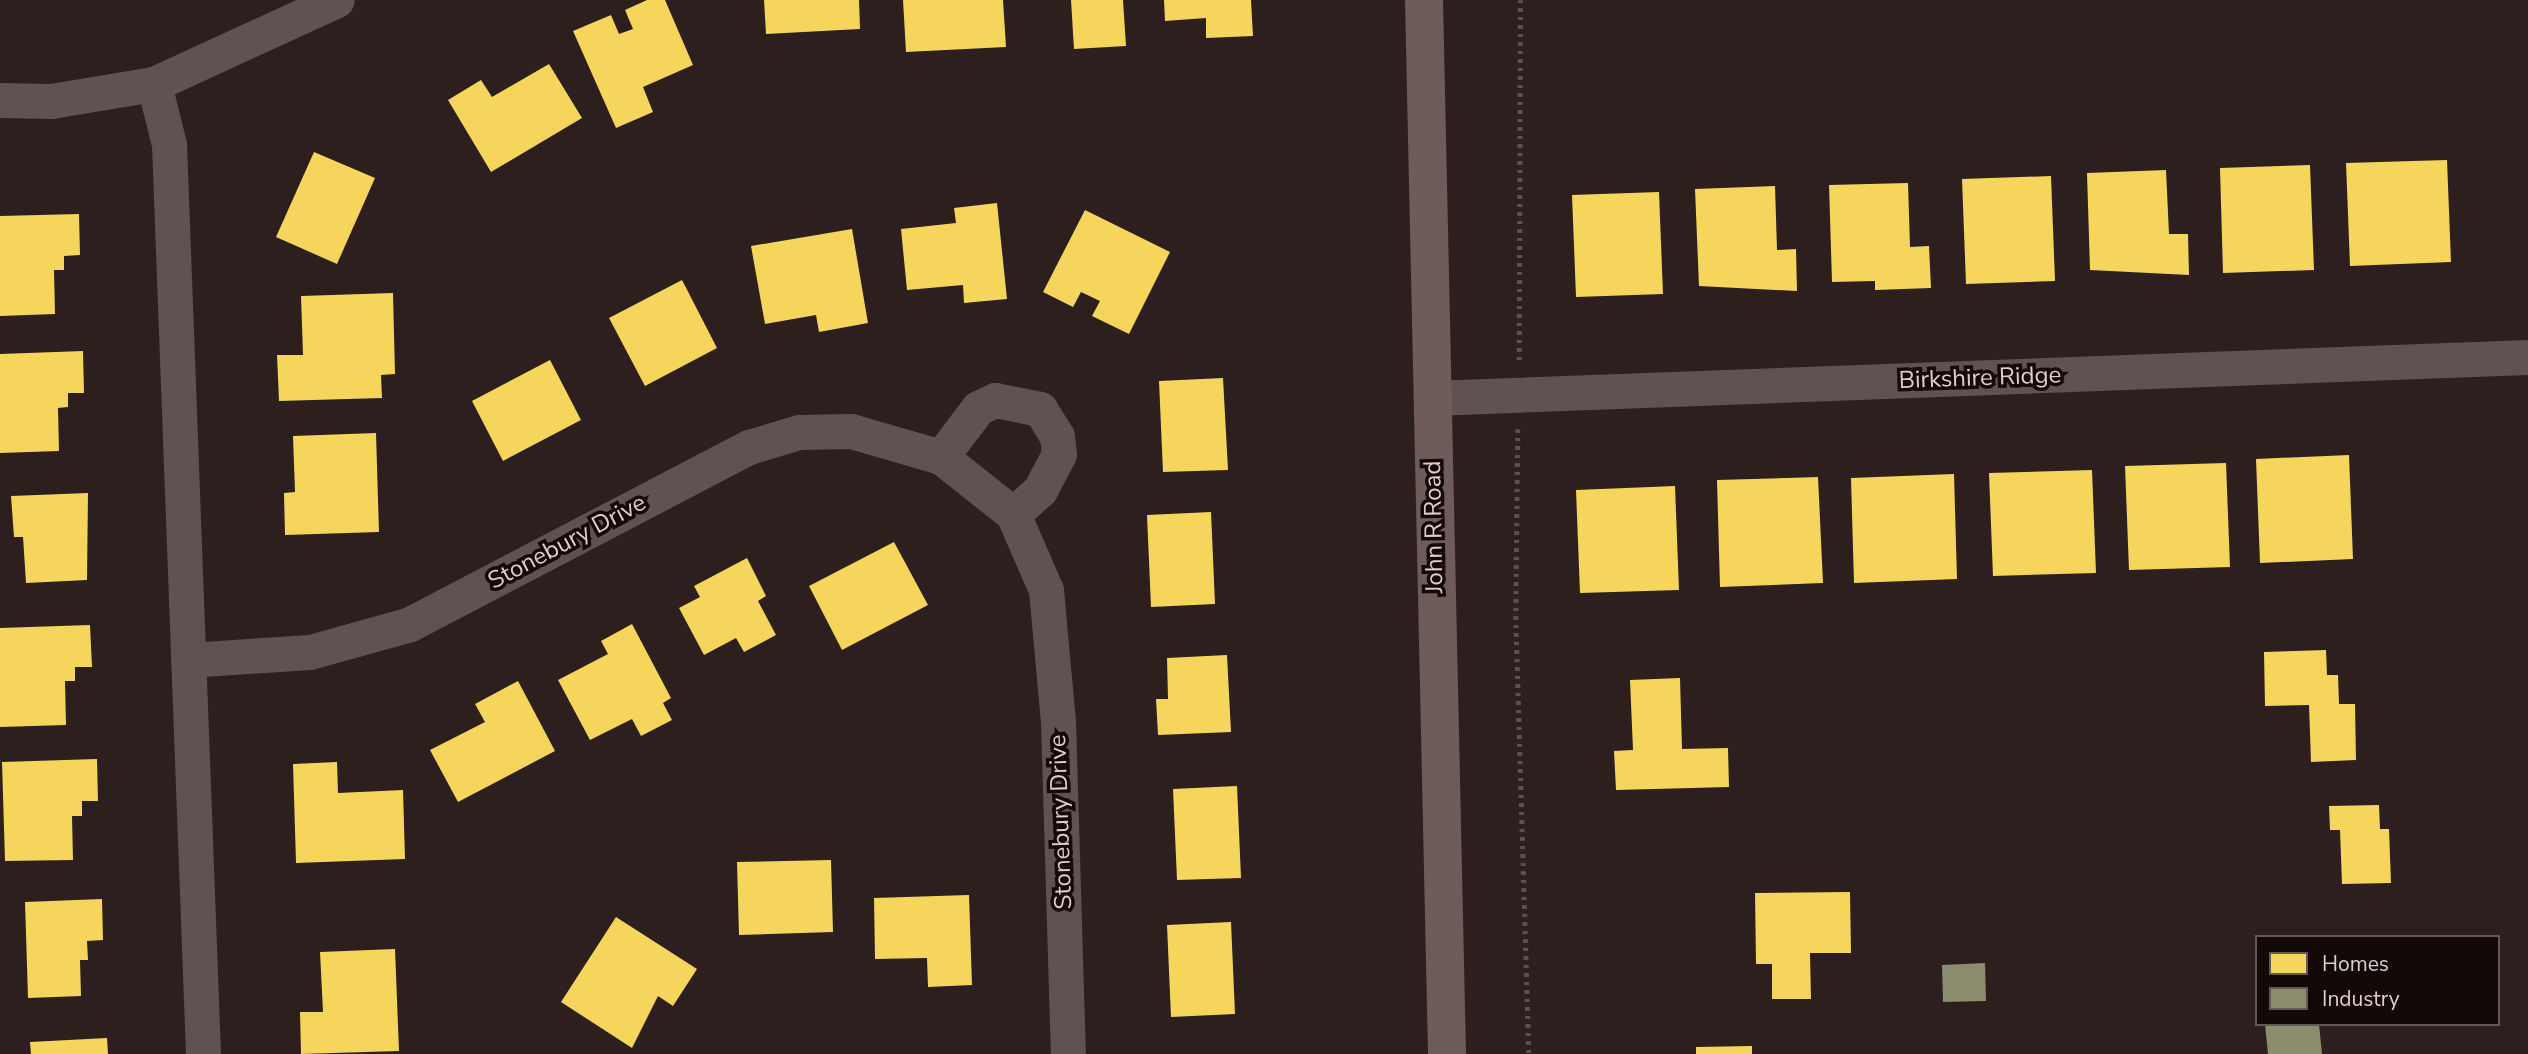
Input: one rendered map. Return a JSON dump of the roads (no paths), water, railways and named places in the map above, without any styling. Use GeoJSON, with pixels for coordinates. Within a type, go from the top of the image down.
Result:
{"type":"FeatureCollection","features":[{"type":"Feature","properties":{"kind":"main road","name":"John R Road"},"geometry":{"type":"LineString","coordinates":[[1424,0],[1447,1054]]}},
{"type":"Feature","properties":{"kind":"street"},"geometry":{"type":"LineString","coordinates":[[0,100],[51,101],[154,84],[337,0]]}},
{"type":"Feature","properties":{"kind":"street"},"geometry":{"type":"LineString","coordinates":[[154,84],[169,144],[203,1054]]}},
{"type":"Feature","properties":{"kind":"street","name":"Birkshire Ridge"},"geometry":{"type":"LineString","coordinates":[[1432,398],[2528,357]]}},
{"type":"Feature","properties":{"kind":"street"},"geometry":{"type":"LineString","coordinates":[[941,457],[978,408],[995,400],[1040,409],[1058,436],[1059,454],[1040,490],[1013,514]]}},
{"type":"Feature","properties":{"kind":"street","name":"Stonebury Drive"},"geometry":{"type":"LineString","coordinates":[[188,660],[310,652],[410,624],[749,447],[799,432],[851,431],[941,457],[1013,514],[1029,540],[1054,630],[1068,1054]]}}]}
